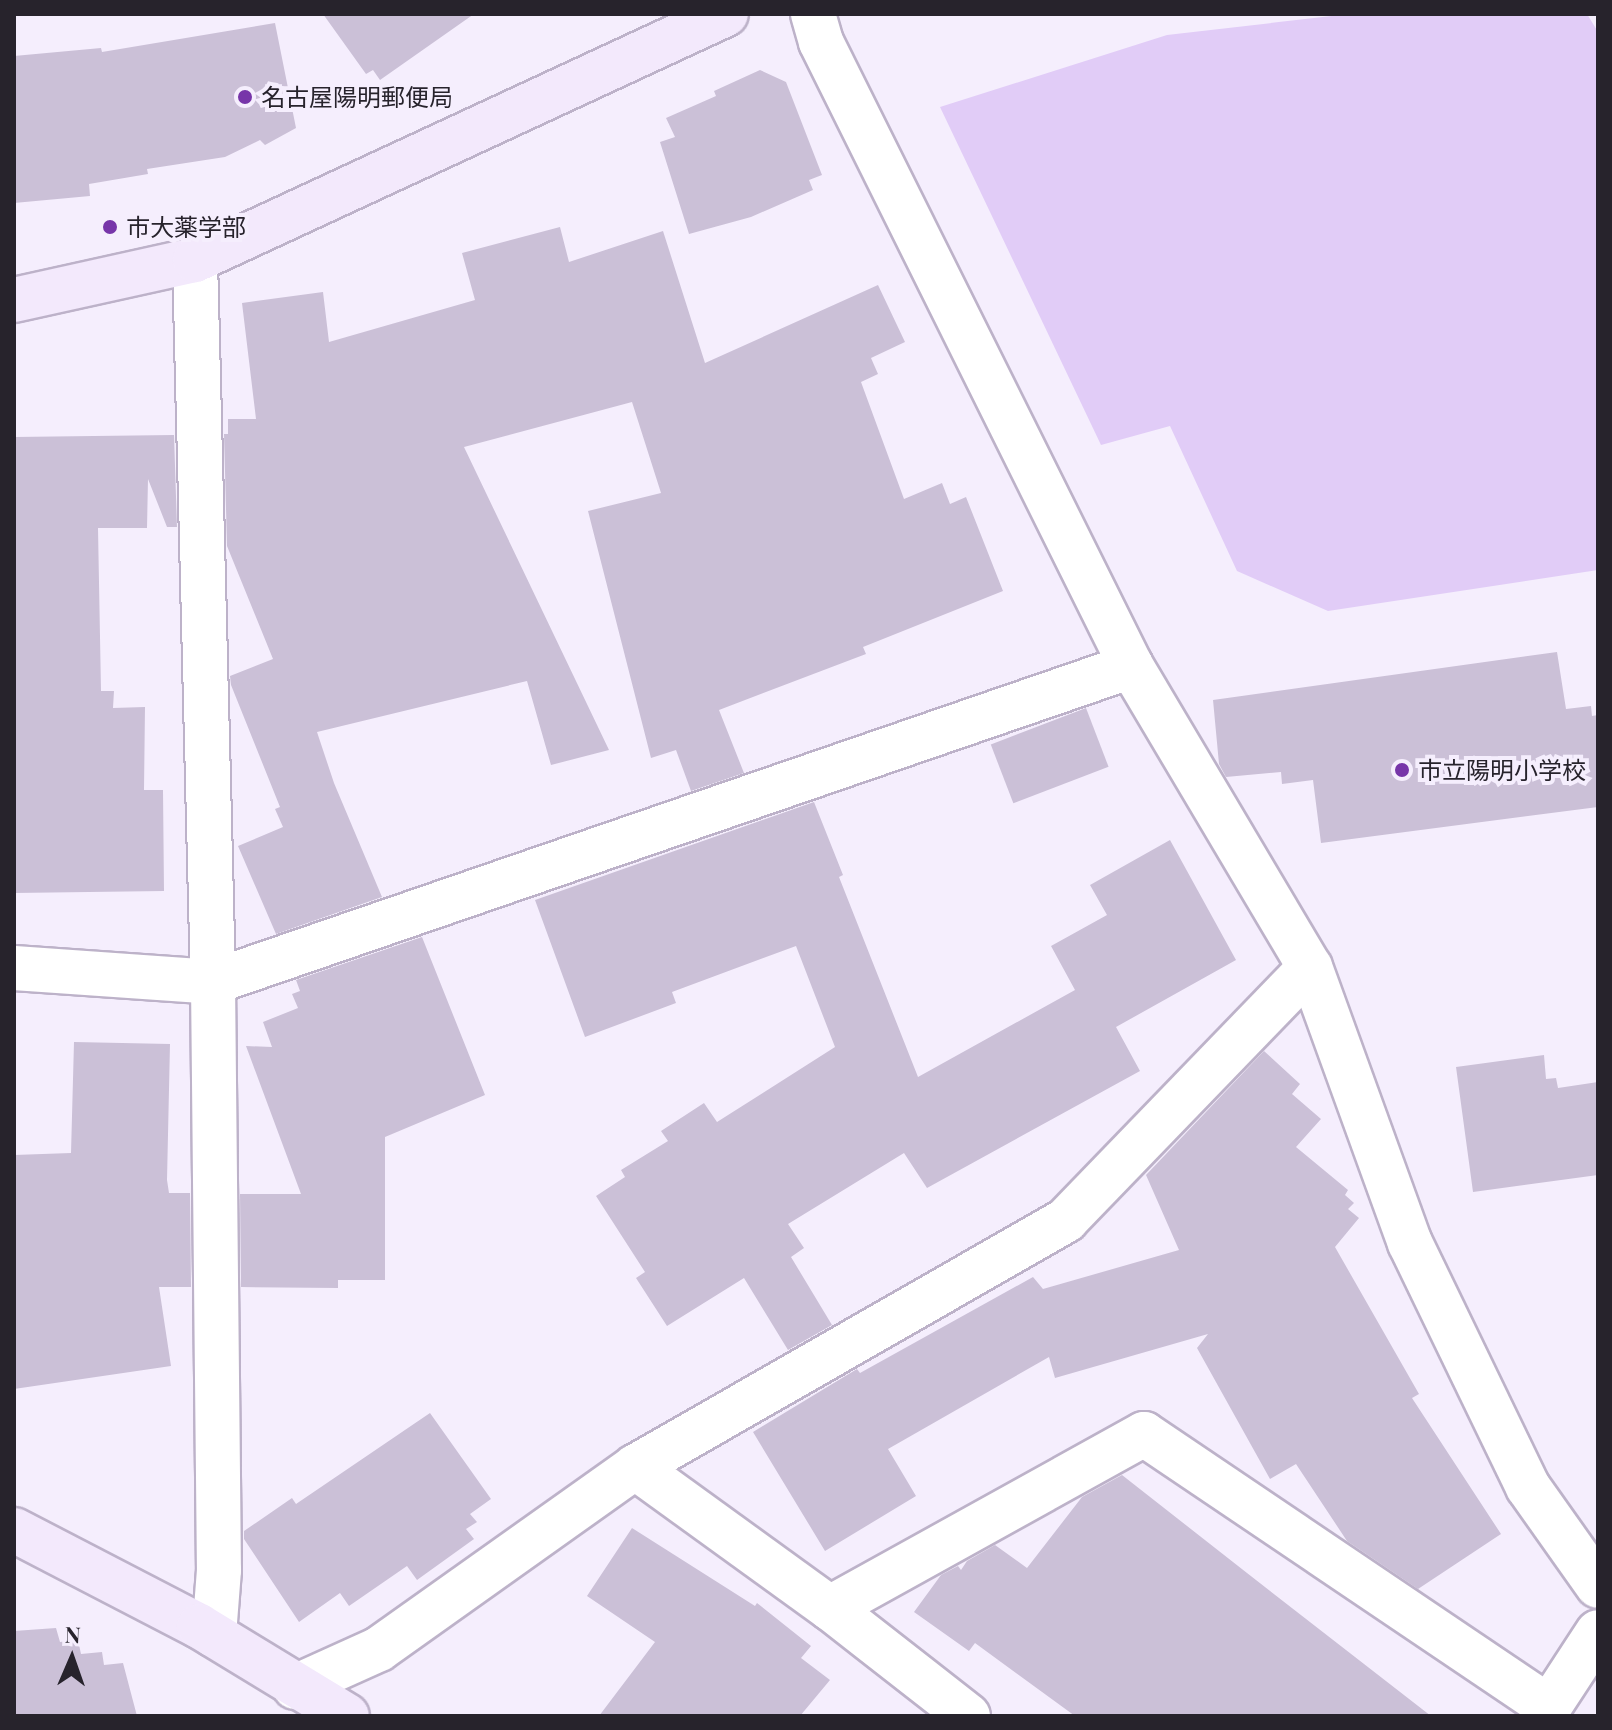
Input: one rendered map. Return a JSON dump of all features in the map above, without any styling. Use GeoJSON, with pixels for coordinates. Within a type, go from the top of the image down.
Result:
{"type":"FeatureCollection","features":[{"type":"Feature","properties":{"kind":"street"},"geometry":{"type":"LineString","coordinates":[[813,14],[821,42],[1131,666],[1310,967],[1410,1243],[1528,1487],[1598,1586]]}},
{"type":"Feature","properties":{"kind":"street"},"geometry":{"type":"LineString","coordinates":[[14,300],[195,260],[724,15]]}},
{"type":"Feature","properties":{"kind":"street"},"geometry":{"type":"LineString","coordinates":[[195,260],[213,982],[219,1570],[214,1635]]}},
{"type":"Feature","properties":{"kind":"street"},"geometry":{"type":"LineString","coordinates":[[14,968],[213,982],[1131,666]]}},
{"type":"Feature","properties":{"kind":"street"},"geometry":{"type":"LineString","coordinates":[[295,1687],[379,1649],[635,1467],[1066,1220],[1310,967]]}},
{"type":"Feature","properties":{"kind":"street"},"geometry":{"type":"LineString","coordinates":[[830,1608],[1144,1434],[1545,1711],[1598,1632]]}},
{"type":"Feature","properties":{"kind":"street"},"geometry":{"type":"LineString","coordinates":[[635,1467],[830,1608],[968,1716]]}},
{"type":"Feature","properties":{"kind":"street"},"geometry":{"type":"LineString","coordinates":[[14,1530],[214,1635],[347,1716]]}},
{"type":"Feature","properties":{"kind":"shaded area"},"geometry":{"type":"Polygon","coordinates":[[[1349,14],[1587,14],[1598,32],[1598,570],[1328,611],[1237,571],[1170,426],[1101,445],[940,107],[1167,35],[1349,14]]]}},
{"type":"Feature","properties":{"kind":"building"},"geometry":{"type":"Polygon","coordinates":[[[323,14],[474,14],[380,80],[373,70],[366,74],[323,14]]]}},
{"type":"Feature","properties":{"kind":"building"},"geometry":{"type":"Polygon","coordinates":[[[275,23],[296,128],[265,145],[260,140],[225,157],[147,169],[148,174],[89,184],[90,196],[14,203],[14,56],[101,48],[102,52],[275,23]]]}},
{"type":"Feature","properties":{"kind":"building"},"geometry":{"type":"Polygon","coordinates":[[[760,70],[786,82],[822,175],[809,180],[813,190],[751,217],[689,234],[660,142],[675,137],[666,118],[716,96],[714,91],[760,70]]]}},
{"type":"Feature","properties":{"kind":"building"},"geometry":{"type":"Polygon","coordinates":[[[560,227],[569,262],[663,231],[705,363],[878,285],[905,342],[871,358],[878,374],[861,382],[904,499],[942,483],[950,504],[966,497],[1003,591],[863,647],[866,654],[719,710],[744,773],[691,791],[676,750],[651,758],[588,511],[661,493],[632,402],[464,447],[609,750],[551,765],[527,681],[317,732],[334,783],[382,897],[276,934],[238,846],[283,827],[275,809],[280,807],[230,676],[273,659],[227,546],[224,434],[228,434],[228,419],[256,419],[242,303],[323,292],[329,342],[475,300],[462,253],[560,227]]]}},
{"type":"Feature","properties":{"kind":"building"},"geometry":{"type":"Polygon","coordinates":[[[174,435],[177,527],[167,527],[148,479],[147,528],[98,528],[101,691],[114,691],[113,708],[145,707],[144,790],[163,790],[164,891],[14,893],[14,437],[174,435]]]}},
{"type":"Feature","properties":{"kind":"building"},"geometry":{"type":"Polygon","coordinates":[[[1557,652],[1566,709],[1591,706],[1592,716],[1598,715],[1598,807],[1321,843],[1313,780],[1282,784],[1281,772],[1226,777],[1219,764],[1213,700],[1557,652]]]}},
{"type":"Feature","properties":{"kind":"building"},"geometry":{"type":"Polygon","coordinates":[[[1086,708],[1109,767],[1013,803],[991,745],[1086,708]]]}},
{"type":"Feature","properties":{"kind":"building"},"geometry":{"type":"Polygon","coordinates":[[[814,802],[843,875],[839,877],[918,1077],[1075,990],[1051,946],[1107,915],[1090,885],[1170,840],[1236,960],[1116,1027],[1140,1071],[927,1188],[904,1153],[788,1224],[804,1248],[791,1257],[832,1325],[788,1350],[744,1278],[667,1326],[636,1278],[645,1272],[596,1196],[625,1177],[621,1170],[668,1141],[661,1131],[704,1103],[717,1122],[835,1047],[796,946],[672,992],[676,1003],[585,1037],[535,900],[814,802]]]}},
{"type":"Feature","properties":{"kind":"building"},"geometry":{"type":"Polygon","coordinates":[[[422,937],[485,1095],[385,1137],[385,1280],[338,1280],[338,1288],[241,1287],[240,1194],[301,1194],[246,1046],[272,1047],[263,1022],[298,1008],[292,994],[300,991],[296,980],[422,937]]]}},
{"type":"Feature","properties":{"kind":"building"},"geometry":{"type":"Polygon","coordinates":[[[74,1042],[170,1044],[167,1180],[169,1193],[190,1193],[191,1287],[159,1287],[171,1366],[14,1389],[14,1155],[71,1153],[74,1042]]]}},
{"type":"Feature","properties":{"kind":"building"},"geometry":{"type":"Polygon","coordinates":[[[1264,1051],[1300,1084],[1292,1094],[1321,1119],[1296,1147],[1348,1190],[1345,1195],[1354,1203],[1348,1209],[1359,1218],[1335,1247],[1419,1394],[1412,1398],[1501,1534],[1418,1589],[1347,1541],[1296,1464],[1270,1479],[1197,1348],[1208,1334],[1055,1378],[1049,1357],[888,1449],[916,1496],[825,1551],[753,1432],[857,1369],[860,1373],[1033,1277],[1043,1289],[1179,1250],[1146,1175],[1264,1051]]]}},
{"type":"Feature","properties":{"kind":"building"},"geometry":{"type":"Polygon","coordinates":[[[1544,1055],[1546,1079],[1556,1078],[1558,1088],[1598,1082],[1598,1175],[1473,1192],[1456,1067],[1544,1055]]]}},
{"type":"Feature","properties":{"kind":"building"},"geometry":{"type":"Polygon","coordinates":[[[430,1413],[491,1499],[470,1514],[477,1522],[466,1529],[474,1539],[417,1580],[407,1566],[349,1606],[340,1593],[299,1622],[244,1539],[244,1531],[292,1498],[296,1504],[430,1413]]]}},
{"type":"Feature","properties":{"kind":"building"},"geometry":{"type":"Polygon","coordinates":[[[1122,1475],[1431,1716],[1075,1716],[975,1643],[969,1651],[914,1612],[941,1575],[958,1566],[961,1570],[967,1561],[995,1545],[1027,1568],[1082,1497],[1122,1475]]]}},
{"type":"Feature","properties":{"kind":"building"},"geometry":{"type":"Polygon","coordinates":[[[632,1528],[755,1606],[757,1603],[811,1646],[801,1658],[830,1680],[800,1716],[599,1716],[655,1642],[587,1596],[632,1528]]]}},
{"type":"Feature","properties":{"kind":"building"},"geometry":{"type":"Polygon","coordinates":[[[56,1628],[60,1642],[78,1640],[81,1654],[102,1652],[104,1665],[123,1663],[137,1716],[14,1716],[14,1631],[56,1628]]]}},
{"type":"Feature","properties":{"kind":"place","name":"名古屋陽明郵便局"},"geometry":{"type":"Point","coordinates":[245,97]}},
{"type":"Feature","properties":{"kind":"place","name":"市大薬学部"},"geometry":{"type":"Point","coordinates":[110,227]}},
{"type":"Feature","properties":{"kind":"place","name":"市立陽明小学校"},"geometry":{"type":"Point","coordinates":[1402,770]}}]}
